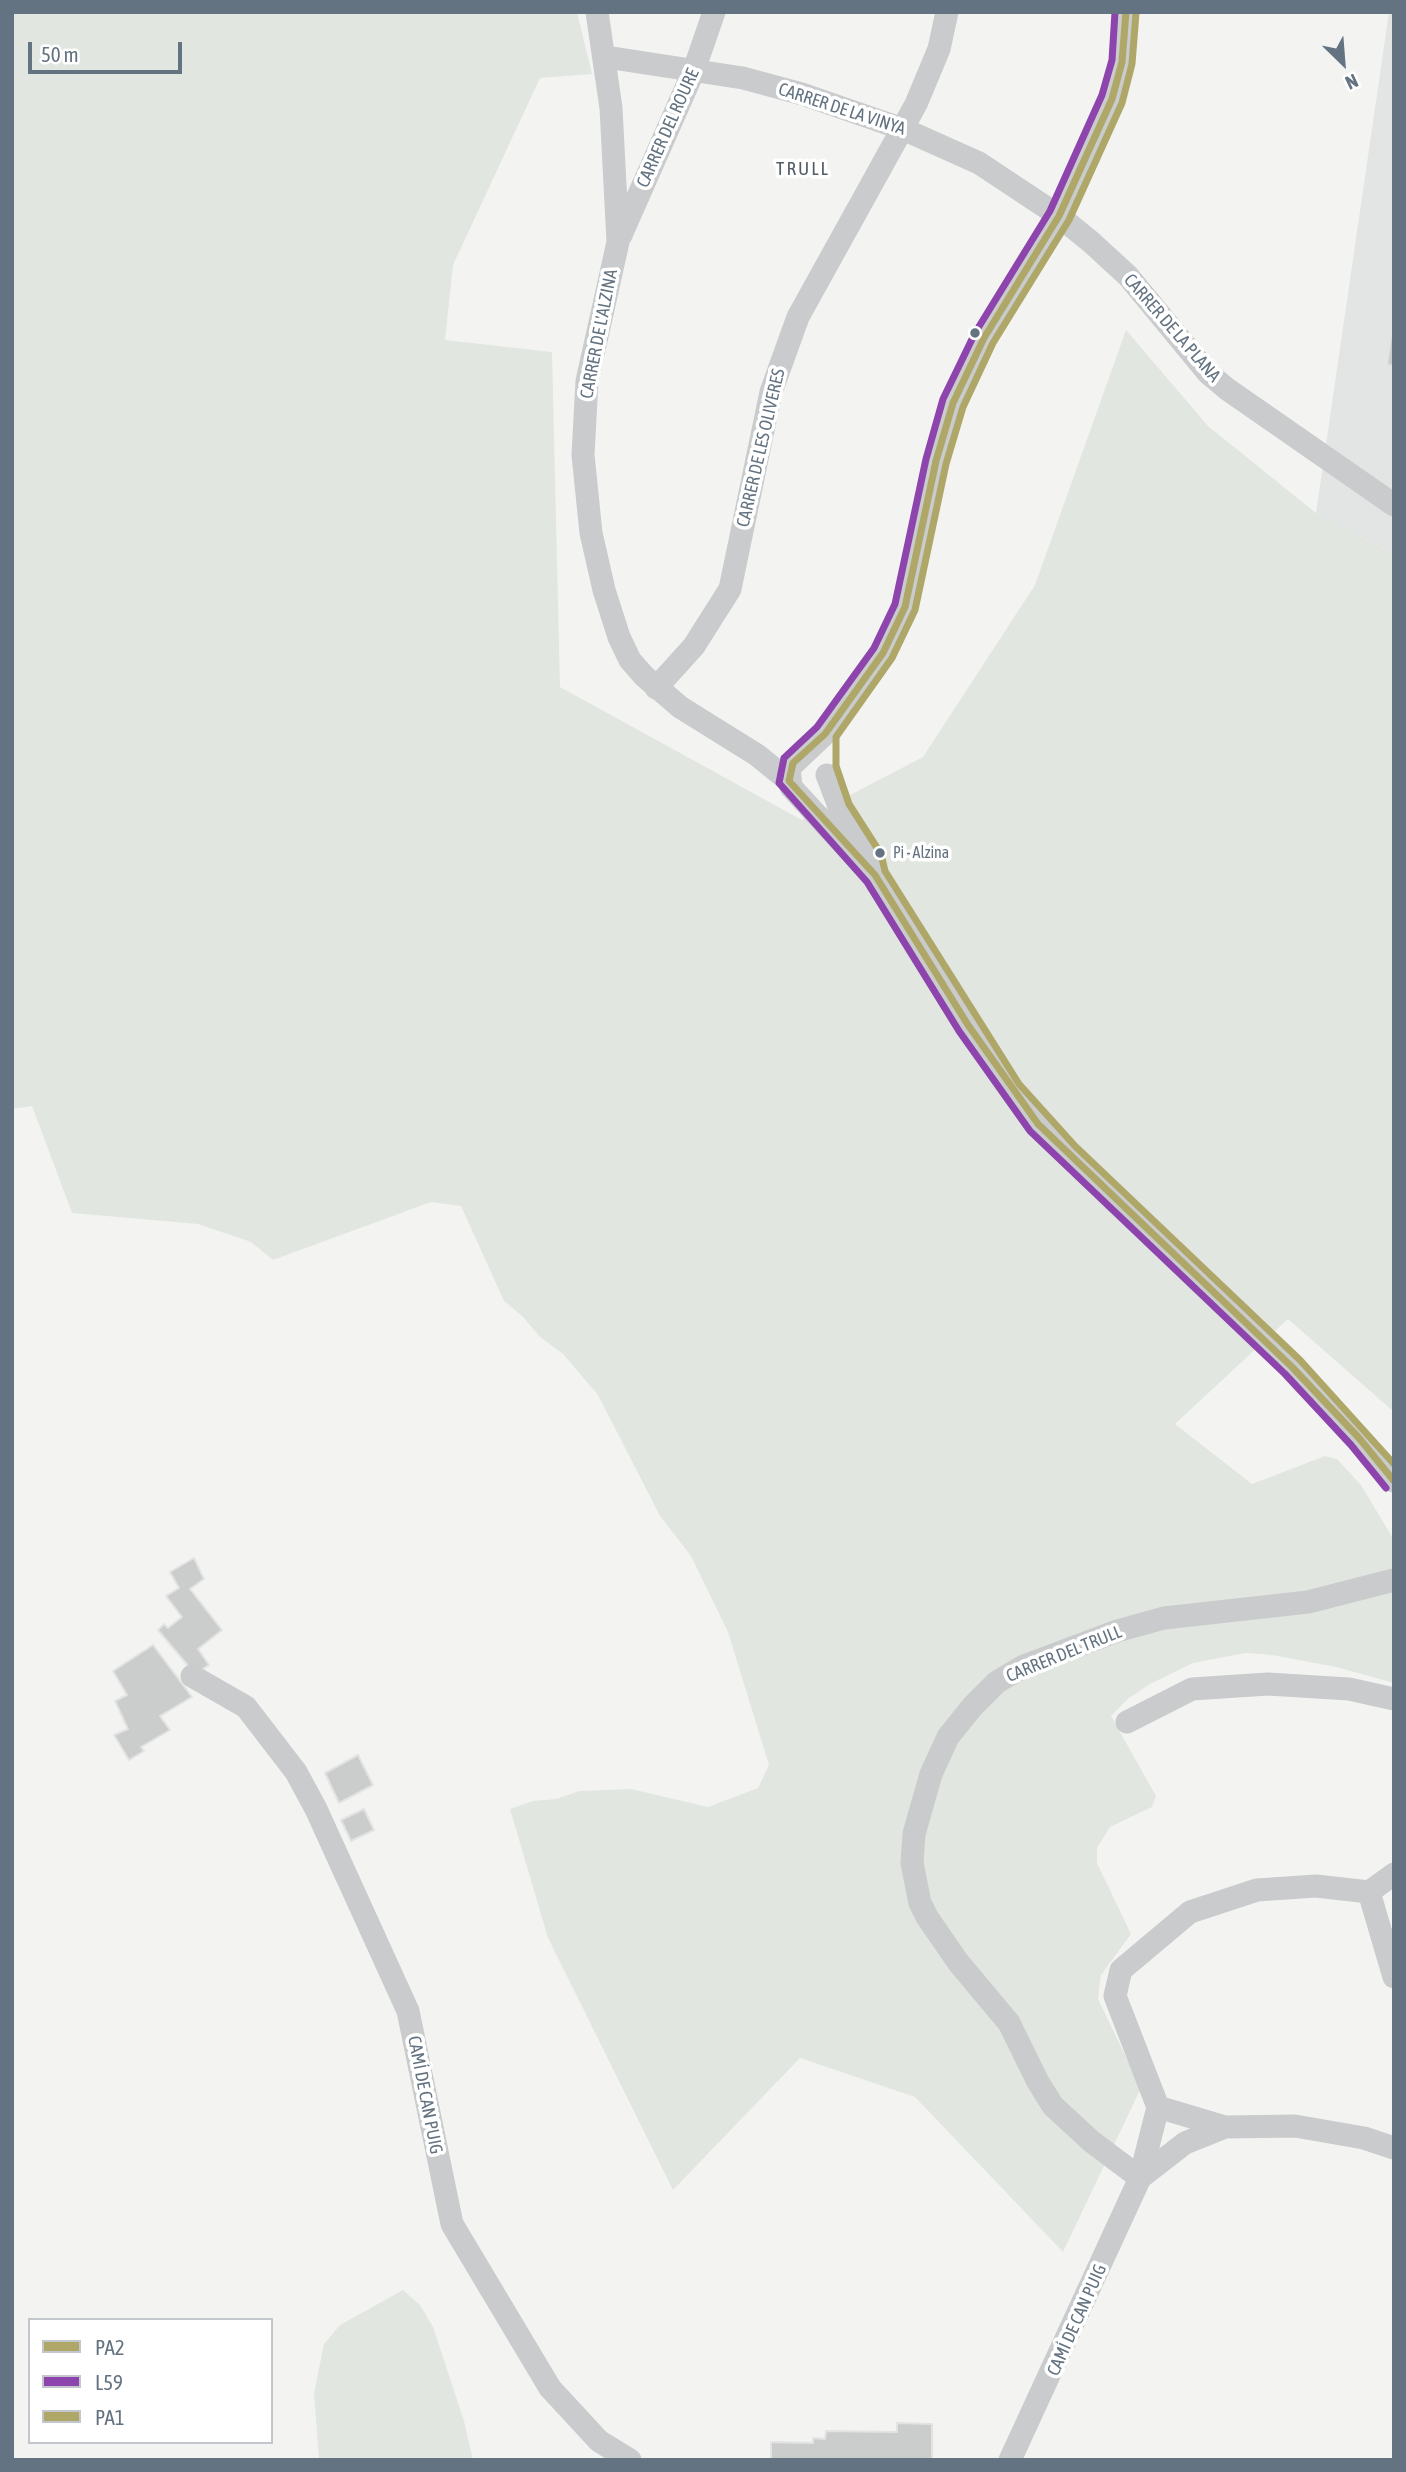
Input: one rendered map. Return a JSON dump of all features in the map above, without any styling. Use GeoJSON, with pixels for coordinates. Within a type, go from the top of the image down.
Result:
{"type":"FeatureCollection","features":[{"type":"Feature","properties":{"kind":"street","name":"CARRER DE L'ALZINA"},"geometry":{"type":"LineString","coordinates":[[597,12],[606,57],[618,242],[587,381],[583,455],[591,533],[619,637],[630,660],[656,688],[701,721],[757,755],[792,787],[860,863],[876,875]]}},
{"type":"Feature","properties":{"kind":"street","name":"CARRER DEL ROURE"},"geometry":{"type":"LineString","coordinates":[[618,242],[694,70],[714,12]]}},
{"type":"Feature","properties":{"kind":"street","name":"CARRER DE LES OLIVERES"},"geometry":{"type":"LineString","coordinates":[[656,688],[694,646],[730,589],[771,391],[797,317],[927,82],[939,49],[947,12]]}},
{"type":"Feature","properties":{"kind":"street"},"geometry":{"type":"LineString","coordinates":[[824,734],[824,786],[814,794],[792,787],[789,768],[824,734],[883,653],[905,607],[936,461],[953,403],[984,338],[1059,216],[1112,99],[1122,62],[1126,12]]}},
{"type":"Feature","properties":{"kind":"street","name":"CARRER DE LA VINYA"},"geometry":{"type":"LineString","coordinates":[[606,57],[743,78],[802,94],[903,129],[979,163],[1059,216]]}},
{"type":"Feature","properties":{"kind":"street","name":"CARRER DE LA PLANA"},"geometry":{"type":"LineString","coordinates":[[1059,216],[1128,276],[1209,373],[1227,390],[1265,419],[1394,505]]}},
{"type":"Feature","properties":{"kind":"street","name":"CARRER DE L'ALZINA"},"geometry":{"type":"LineString","coordinates":[[757,755],[776,761],[799,758]]}},
{"type":"Feature","properties":{"kind":"street"},"geometry":{"type":"LineString","coordinates":[[799,758],[817,759],[826,771],[840,809],[872,859],[876,875],[968,1025],[1011,1090],[1038,1124],[1292,1367],[1359,1438],[1394,1480]]}},
{"type":"Feature","properties":{"kind":"street","name":"CARRER DEL TRULL"},"geometry":{"type":"LineString","coordinates":[[1140,2178],[1091,2141],[1053,2106],[1009,2023],[958,1962],[927,1917],[920,1903],[912,1863],[914,1834],[931,1774],[948,1737],[972,1707],[996,1682],[1024,1666],[1116,1631],[1164,1618],[1206,1611],[1265,1609],[1308,1602],[1394,1580]]}},
{"type":"Feature","properties":{"kind":"street","name":"CAMÍ DE CAN PUIG"},"geometry":{"type":"LineString","coordinates":[[192,1676],[246,1707],[296,1772],[394,1975],[408,2011],[452,2224],[550,2388],[599,2441],[630,2460]]}},
{"type":"Feature","properties":{"kind":"street"},"geometry":{"type":"LineString","coordinates":[[1127,1722],[1192,1689],[1268,1684],[1349,1689],[1394,1699]]}},
{"type":"Feature","properties":{"kind":"street"},"geometry":{"type":"LineString","coordinates":[[1394,1874],[1369,1892],[1316,1886],[1257,1890],[1190,1912],[1121,1970],[1115,1996],[1158,2107],[1225,2127],[1295,2126],[1364,2138],[1394,2148]]}},
{"type":"Feature","properties":{"kind":"street"},"geometry":{"type":"LineString","coordinates":[[1369,1892],[1394,1977]]}},
{"type":"Feature","properties":{"kind":"street","name":"CAMÍ DE CAN PUIG"},"geometry":{"type":"LineString","coordinates":[[1010,2460],[1140,2178],[1158,2107]]}},
{"type":"Feature","properties":{"kind":"street"},"geometry":{"type":"LineString","coordinates":[[1140,2178],[1185,2143],[1225,2127]]}},
{"type":"Feature","properties":{"kind":"shaded area"},"geometry":{"type":"Polygon","coordinates":[[[12,12],[577,12],[592,74],[540,78],[453,265],[445,340],[552,352],[560,687],[802,820],[923,757],[1035,585],[1126,330],[1208,426],[1316,513],[1394,554],[1394,1412],[1288,1319],[1175,1424],[1252,1484],[1325,1456],[1337,1459],[1361,1485],[1394,1540],[1394,1683],[1336,1667],[1272,1655],[1245,1653],[1193,1663],[1150,1684],[1129,1698],[1111,1716],[1156,1796],[1152,1807],[1110,1827],[1097,1848],[1097,1863],[1131,1934],[1101,1975],[1098,1999],[1141,2088],[1063,2252],[915,2097],[800,2058],[673,2190],[548,1938],[510,1809],[579,1791],[631,1789],[708,1807],[758,1788],[769,1765],[728,1632],[691,1556],[660,1516],[598,1395],[563,1354],[540,1337],[523,1317],[504,1301],[461,1206],[431,1202],[273,1260],[251,1242],[198,1224],[72,1213],[32,1106],[12,1109],[12,12]]]}},
{"type":"Feature","properties":{"kind":"shaded area"},"geometry":{"type":"Polygon","coordinates":[[[1389,12],[1394,12],[1394,554],[1316,513],[1389,12]]]}},
{"type":"Feature","properties":{"kind":"shaded area"},"geometry":{"type":"Polygon","coordinates":[[[403,2290],[420,2305],[433,2327],[464,2421],[473,2460],[319,2460],[314,2393],[324,2344],[340,2325],[403,2290]]]}},
{"type":"Feature","properties":{"kind":"building"},"geometry":{"type":"Polygon","coordinates":[[[1394,315],[1394,366],[1387,365],[1394,315]]]}},
{"type":"Feature","properties":{"kind":"building"},"geometry":{"type":"Polygon","coordinates":[[[194,1558],[204,1579],[190,1589],[222,1630],[198,1649],[209,1665],[195,1674],[158,1630],[164,1624],[168,1628],[182,1617],[166,1596],[179,1588],[170,1572],[194,1558]]]}},
{"type":"Feature","properties":{"kind":"building"},"geometry":{"type":"Polygon","coordinates":[[[153,1645],[192,1697],[160,1716],[170,1730],[141,1747],[144,1751],[129,1760],[114,1735],[128,1729],[115,1701],[127,1695],[113,1671],[153,1645]]]}},
{"type":"Feature","properties":{"kind":"building"},"geometry":{"type":"Polygon","coordinates":[[[358,1755],[373,1785],[339,1803],[325,1773],[358,1755]]]}},
{"type":"Feature","properties":{"kind":"building"},"geometry":{"type":"Polygon","coordinates":[[[364,1809],[374,1830],[351,1841],[341,1820],[364,1809]]]}},
{"type":"Feature","properties":{"kind":"building"},"geometry":{"type":"Polygon","coordinates":[[[897,2423],[932,2424],[932,2460],[771,2460],[771,2442],[813,2443],[813,2438],[825,2439],[826,2431],[897,2432],[897,2423]]]}},
{"type":"Feature","properties":{"kind":"transit line","name":"L59"},"geometry":{"type":"LineString","coordinates":[[1115,12],[1112,60],[1102,95],[1050,211],[975,333],[943,399],[926,459],[895,604],[874,648],[817,727],[784,758],[779,783],[867,882],[959,1031],[1030,1131],[1285,1374],[1351,1445],[1386,1488]]}},
{"type":"Feature","properties":{"kind":"transit line","name":"PA2"},"geometry":{"type":"LineString","coordinates":[[1126,12],[1122,62],[1112,99],[1059,216],[984,338],[953,403],[936,461],[905,607],[883,653],[825,734],[793,763],[789,781],[875,875],[968,1025],[1038,1124],[1292,1367],[1359,1438],[1394,1481]]}},
{"type":"Feature","properties":{"kind":"transit line","name":"PA1"},"geometry":{"type":"LineString","coordinates":[[1136,13],[1132,64],[1122,103],[1069,220],[993,343],[963,407],[946,464],[915,610],[892,658],[836,737],[836,766],[849,804],[881,854],[885,871],[1019,1084],[1075,1146],[1300,1360],[1394,1464]]}},
{"type":"Feature","properties":{"kind":"place","name":"Pi - Alzina"},"geometry":{"type":"Point","coordinates":[880,853]}},
{"type":"Feature","properties":{"kind":"district","name":"TRULL"},"geometry":{"type":"Point","coordinates":[803,169]}}]}
